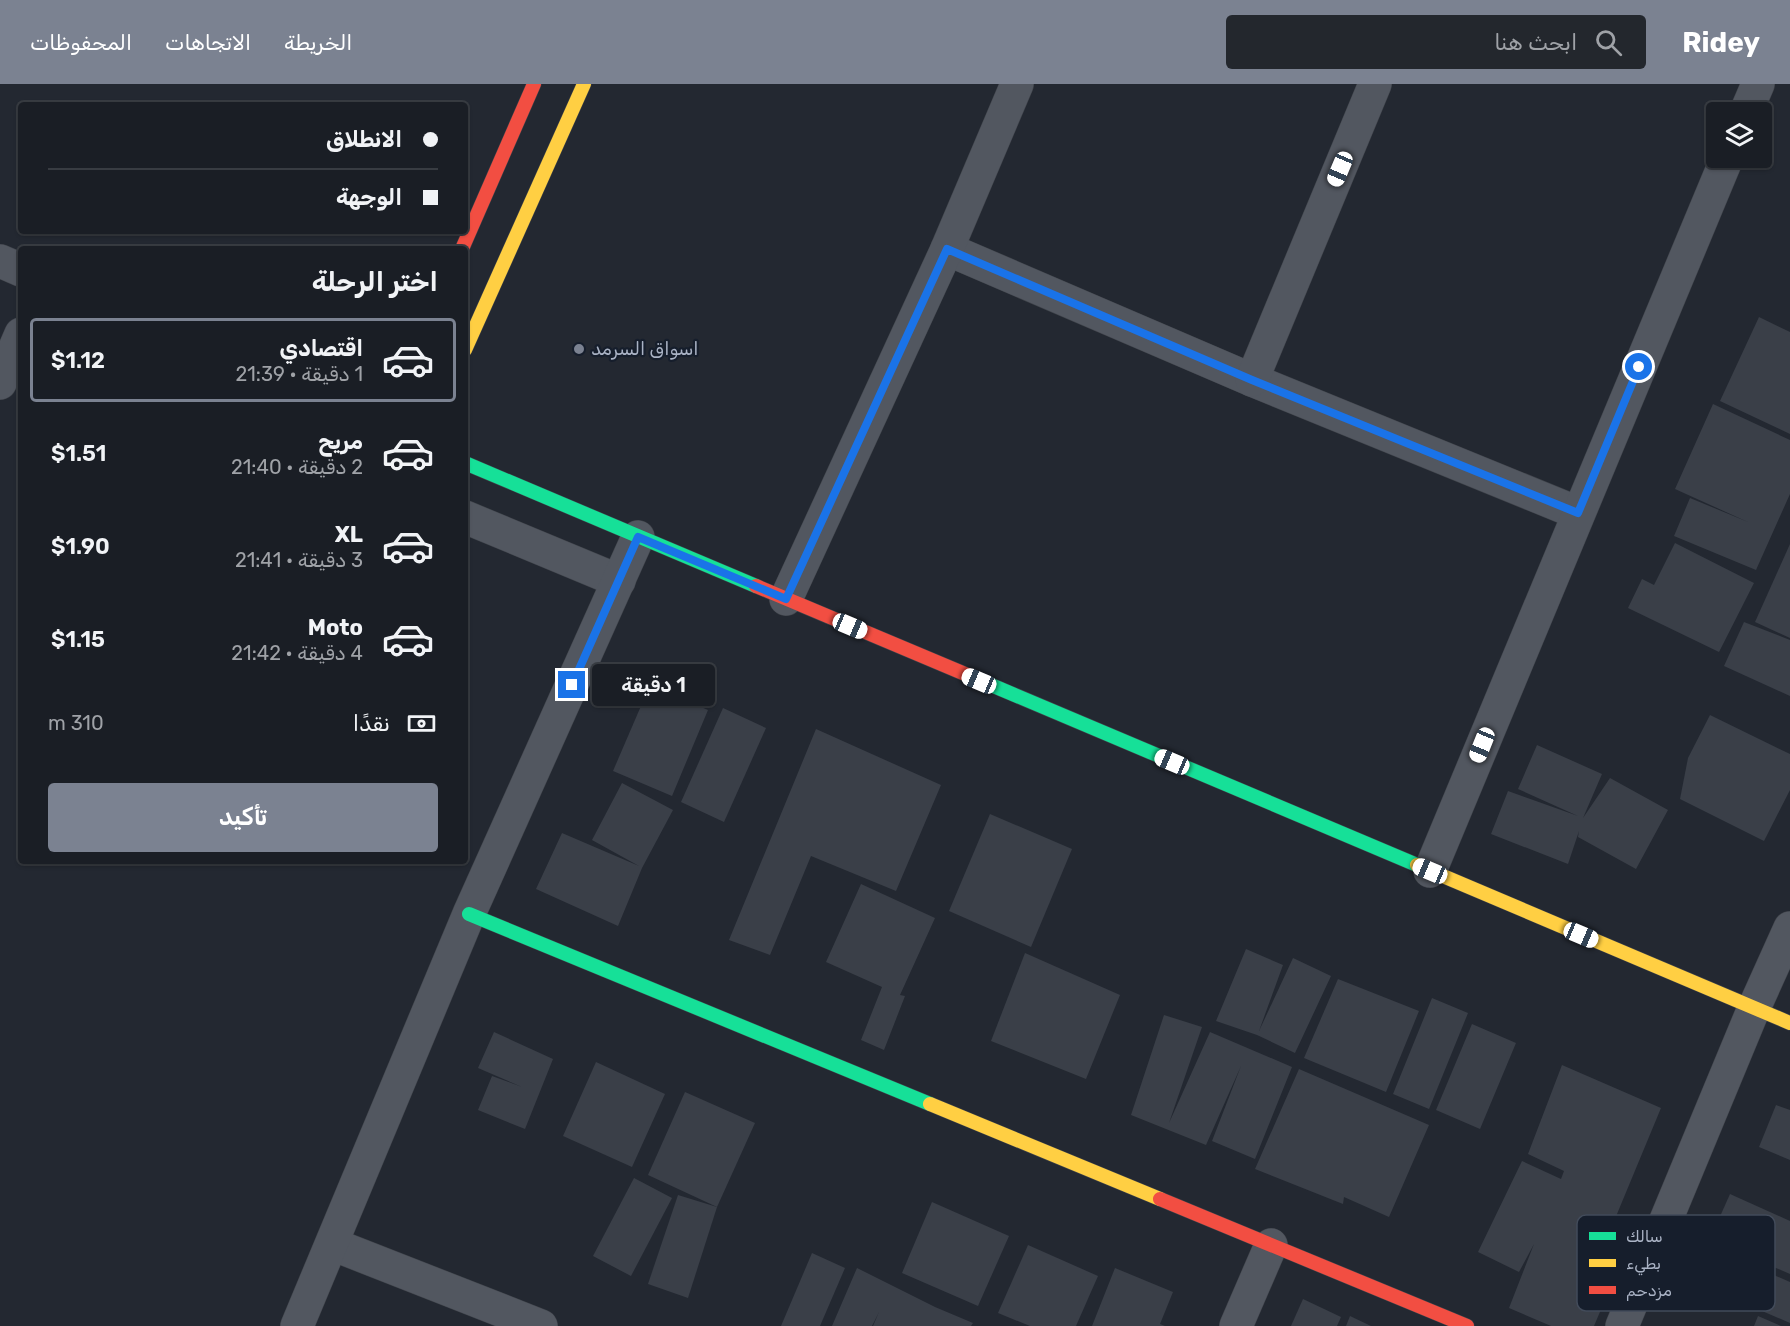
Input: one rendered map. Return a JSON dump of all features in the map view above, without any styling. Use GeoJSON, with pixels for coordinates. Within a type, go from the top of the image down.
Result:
{"type":"FeatureCollection","features":[{"type":"Feature","properties":{"kind":"street"},"geometry":{"type":"LineString","coordinates":[[463,246],[534,84]]}},
{"type":"Feature","properties":{"kind":"street"},"geometry":{"type":"LineString","coordinates":[[468,343],[584,84]]}},
{"type":"Feature","properties":{"kind":"street"},"geometry":{"type":"LineString","coordinates":[[786,599],[947,249],[1017,84]]}},
{"type":"Feature","properties":{"kind":"street"},"geometry":{"type":"LineString","coordinates":[[1252,380],[1375,84]]}},
{"type":"Feature","properties":{"kind":"street"},"geometry":{"type":"LineString","coordinates":[[1750,102],[1758,84]]}},
{"type":"Feature","properties":{"kind":"street"},"geometry":{"type":"LineString","coordinates":[[1430,871],[1723,168]]}},
{"type":"Feature","properties":{"kind":"street"},"geometry":{"type":"LineString","coordinates":[[947,249],[1252,380],[1578,513]]}},
{"type":"Feature","properties":{"kind":"street"},"geometry":{"type":"LineString","coordinates":[[0,261],[18,269]]}},
{"type":"Feature","properties":{"kind":"street"},"geometry":{"type":"LineString","coordinates":[[0,325],[18,333]]}},
{"type":"Feature","properties":{"kind":"street"},"geometry":{"type":"LineString","coordinates":[[0,383],[18,341]]}},
{"type":"Feature","properties":{"kind":"street"},"geometry":{"type":"LineString","coordinates":[[468,464],[1790,1023]]}},
{"type":"Feature","properties":{"kind":"street"},"geometry":{"type":"LineString","coordinates":[[468,518],[619,581]]}},
{"type":"Feature","properties":{"kind":"street"},"geometry":{"type":"LineString","coordinates":[[297,1326],[469,914],[638,537]]}},
{"type":"Feature","properties":{"kind":"street"},"geometry":{"type":"LineString","coordinates":[[469,914],[1467,1326]]}},
{"type":"Feature","properties":{"kind":"street"},"geometry":{"type":"LineString","coordinates":[[1668,1215],[1754,1008],[1790,928]]}},
{"type":"Feature","properties":{"kind":"street"},"geometry":{"type":"LineString","coordinates":[[332,1244],[541,1326]]}},
{"type":"Feature","properties":{"kind":"street"},"geometry":{"type":"LineString","coordinates":[[1236,1326],[1271,1245]]}},
{"type":"Feature","properties":{"kind":"street"},"geometry":{"type":"LineString","coordinates":[[1622,1326],[1628,1311]]}},
{"type":"Feature","properties":{"kind":"building"},"geometry":{"type":"Polygon","coordinates":[[[1759,317],[1790,332],[1790,434],[1720,401],[1759,317]]]}},
{"type":"Feature","properties":{"kind":"building"},"geometry":{"type":"Polygon","coordinates":[[[1713,404],[1790,440],[1790,494],[1756,570],[1674,536],[1690,498],[1748,522],[1675,489],[1713,404]]]}},
{"type":"Feature","properties":{"kind":"building"},"geometry":{"type":"Polygon","coordinates":[[[1675,543],[1754,583],[1719,652],[1628,608],[1642,579],[1654,585],[1675,543]]]}},
{"type":"Feature","properties":{"kind":"building"},"geometry":{"type":"Polygon","coordinates":[[[1790,544],[1790,638],[1755,622],[1790,544]]]}},
{"type":"Feature","properties":{"kind":"building"},"geometry":{"type":"Polygon","coordinates":[[[1744,622],[1790,640],[1790,696],[1724,666],[1744,622]]]}},
{"type":"Feature","properties":{"kind":"building"},"geometry":{"type":"Polygon","coordinates":[[[650,685],[708,710],[672,796],[613,771],[650,685]]]}},
{"type":"Feature","properties":{"kind":"building"},"geometry":{"type":"Polygon","coordinates":[[[723,708],[766,728],[724,822],[681,802],[723,708]]]}},
{"type":"Feature","properties":{"kind":"building"},"geometry":{"type":"Polygon","coordinates":[[[1710,715],[1790,754],[1790,790],[1764,841],[1680,799],[1688,758],[1710,715]]]}},
{"type":"Feature","properties":{"kind":"building"},"geometry":{"type":"Polygon","coordinates":[[[816,729],[941,785],[896,891],[811,856],[770,955],[729,940],[816,729]]]}},
{"type":"Feature","properties":{"kind":"building"},"geometry":{"type":"Polygon","coordinates":[[[1537,745],[1602,774],[1583,818],[1610,778],[1668,810],[1636,869],[1578,837],[1579,831],[1568,864],[1491,834],[1508,791],[1578,816],[1518,789],[1537,745]]]}},
{"type":"Feature","properties":{"kind":"building"},"geometry":{"type":"Polygon","coordinates":[[[622,783],[673,810],[642,868],[618,926],[536,889],[562,833],[639,866],[592,840],[622,783]]]}},
{"type":"Feature","properties":{"kind":"building"},"geometry":{"type":"Polygon","coordinates":[[[990,814],[1072,849],[1031,947],[949,911],[990,814]]]}},
{"type":"Feature","properties":{"kind":"building"},"geometry":{"type":"Polygon","coordinates":[[[861,884],[935,918],[900,995],[905,996],[884,1050],[861,1040],[882,987],[826,962],[861,884]]]}},
{"type":"Feature","properties":{"kind":"building"},"geometry":{"type":"Polygon","coordinates":[[[1246,949],[1283,965],[1259,1031],[1293,958],[1331,976],[1295,1053],[1257,1035],[1216,1021],[1246,949]]]}},
{"type":"Feature","properties":{"kind":"building"},"geometry":{"type":"Polygon","coordinates":[[[1025,953],[1120,995],[1086,1079],[991,1041],[1025,953]]]}},
{"type":"Feature","properties":{"kind":"building"},"geometry":{"type":"Polygon","coordinates":[[[1338,979],[1419,1011],[1386,1092],[1304,1058],[1338,979]]]}},
{"type":"Feature","properties":{"kind":"building"},"geometry":{"type":"Polygon","coordinates":[[[1432,998],[1468,1013],[1429,1109],[1393,1094],[1432,998]]]}},
{"type":"Feature","properties":{"kind":"building"},"geometry":{"type":"Polygon","coordinates":[[[1164,1015],[1202,1027],[1169,1123],[1210,1032],[1292,1067],[1255,1159],[1212,1141],[1241,1066],[1206,1145],[1131,1115],[1164,1015]]]}},
{"type":"Feature","properties":{"kind":"building"},"geometry":{"type":"Polygon","coordinates":[[[1472,1024],[1516,1043],[1480,1129],[1436,1110],[1472,1024]]]}},
{"type":"Feature","properties":{"kind":"building"},"geometry":{"type":"Polygon","coordinates":[[[494,1032],[553,1059],[525,1129],[478,1110],[492,1076],[522,1087],[478,1068],[494,1032]]]}},
{"type":"Feature","properties":{"kind":"building"},"geometry":{"type":"Polygon","coordinates":[[[596,1062],[665,1094],[632,1167],[563,1136],[596,1062]]]}},
{"type":"Feature","properties":{"kind":"building"},"geometry":{"type":"Polygon","coordinates":[[[1562,1065],[1661,1108],[1617,1215],[1577,1215],[1577,1311],[1600,1311],[1594,1326],[1551,1326],[1509,1308],[1534,1244],[1519,1272],[1478,1252],[1522,1161],[1561,1179],[1564,1171],[1528,1154],[1562,1065]]]}},
{"type":"Feature","properties":{"kind":"building"},"geometry":{"type":"Polygon","coordinates":[[[1299,1069],[1429,1125],[1389,1217],[1344,1197],[1343,1204],[1255,1169],[1299,1069]]]}},
{"type":"Feature","properties":{"kind":"building"},"geometry":{"type":"Polygon","coordinates":[[[685,1092],[755,1123],[717,1207],[648,1175],[685,1092]]]}},
{"type":"Feature","properties":{"kind":"building"},"geometry":{"type":"Polygon","coordinates":[[[1776,1105],[1790,1110],[1790,1160],[1759,1147],[1776,1105]]]}},
{"type":"Feature","properties":{"kind":"building"},"geometry":{"type":"Polygon","coordinates":[[[634,1178],[672,1198],[631,1276],[593,1256],[634,1178]]]}},
{"type":"Feature","properties":{"kind":"building"},"geometry":{"type":"Polygon","coordinates":[[[1730,1194],[1790,1221],[1790,1274],[1775,1267],[1775,1215],[1721,1215],[1730,1194]]]}},
{"type":"Feature","properties":{"kind":"building"},"geometry":{"type":"Polygon","coordinates":[[[678,1195],[717,1207],[688,1298],[648,1284],[678,1195]]]}},
{"type":"Feature","properties":{"kind":"building"},"geometry":{"type":"Polygon","coordinates":[[[932,1202],[1009,1236],[978,1306],[902,1273],[932,1202]]]}},
{"type":"Feature","properties":{"kind":"building"},"geometry":{"type":"Polygon","coordinates":[[[1028,1245],[1098,1276],[1076,1326],[1030,1326],[998,1313],[1028,1245]]]}},
{"type":"Feature","properties":{"kind":"building"},"geometry":{"type":"Polygon","coordinates":[[[812,1253],[845,1268],[820,1326],[781,1326],[812,1253]]]}},
{"type":"Feature","properties":{"kind":"building"},"geometry":{"type":"Polygon","coordinates":[[[857,1268],[935,1307],[973,1323],[971,1326],[873,1326],[879,1312],[872,1326],[832,1326],[857,1268]]]}},
{"type":"Feature","properties":{"kind":"building"},"geometry":{"type":"Polygon","coordinates":[[[1115,1268],[1173,1292],[1160,1324],[1165,1326],[1092,1326],[1115,1268]]]}},
{"type":"Feature","properties":{"kind":"building"},"geometry":{"type":"Polygon","coordinates":[[[1775,1275],[1790,1282],[1790,1323],[1762,1311],[1775,1311],[1775,1275]]]}},
{"type":"Feature","properties":{"kind":"building"},"geometry":{"type":"Polygon","coordinates":[[[1303,1299],[1341,1317],[1337,1326],[1291,1326],[1303,1299]]]}},
{"type":"Feature","properties":{"kind":"building"},"geometry":{"type":"Polygon","coordinates":[[[1350,1316],[1371,1326],[1346,1326],[1350,1316]]]}},
{"type":"Feature","properties":{"kind":"building"},"geometry":{"type":"Polygon","coordinates":[[[1758,1316],[1781,1326],[1754,1326],[1758,1316]]]}},
{"type":"Feature","properties":{"kind":"traffic: fast"},"geometry":{"type":"LineString","coordinates":[[468,464],[756,586]]}},
{"type":"Feature","properties":{"kind":"traffic: fast"},"geometry":{"type":"LineString","coordinates":[[977,679],[1417,865]]}},
{"type":"Feature","properties":{"kind":"traffic: fast"},"geometry":{"type":"LineString","coordinates":[[469,914],[930,1104]]}},
{"type":"Feature","properties":{"kind":"traffic: slow"},"geometry":{"type":"LineString","coordinates":[[468,343],[584,84]]}},
{"type":"Feature","properties":{"kind":"traffic: slow"},"geometry":{"type":"LineString","coordinates":[[1417,865],[1790,1023]]}},
{"type":"Feature","properties":{"kind":"traffic: slow"},"geometry":{"type":"LineString","coordinates":[[930,1104],[1160,1199]]}},
{"type":"Feature","properties":{"kind":"traffic: jam"},"geometry":{"type":"LineString","coordinates":[[463,246],[534,84]]}},
{"type":"Feature","properties":{"kind":"traffic: jam"},"geometry":{"type":"LineString","coordinates":[[756,586],[977,679]]}},
{"type":"Feature","properties":{"kind":"traffic: jam"},"geometry":{"type":"LineString","coordinates":[[1160,1199],[1467,1326]]}},
{"type":"Feature","properties":{"kind":"place","name":"اسواق السرمد"},"geometry":{"type":"Point","coordinates":[579,349]}},
{"type":"Feature","properties":{"kind":"route"},"geometry":{"type":"LineString","coordinates":[[572,685],[638,537],[786,599],[947,249],[1252,380],[1578,513],[1639,367]]}}]}
